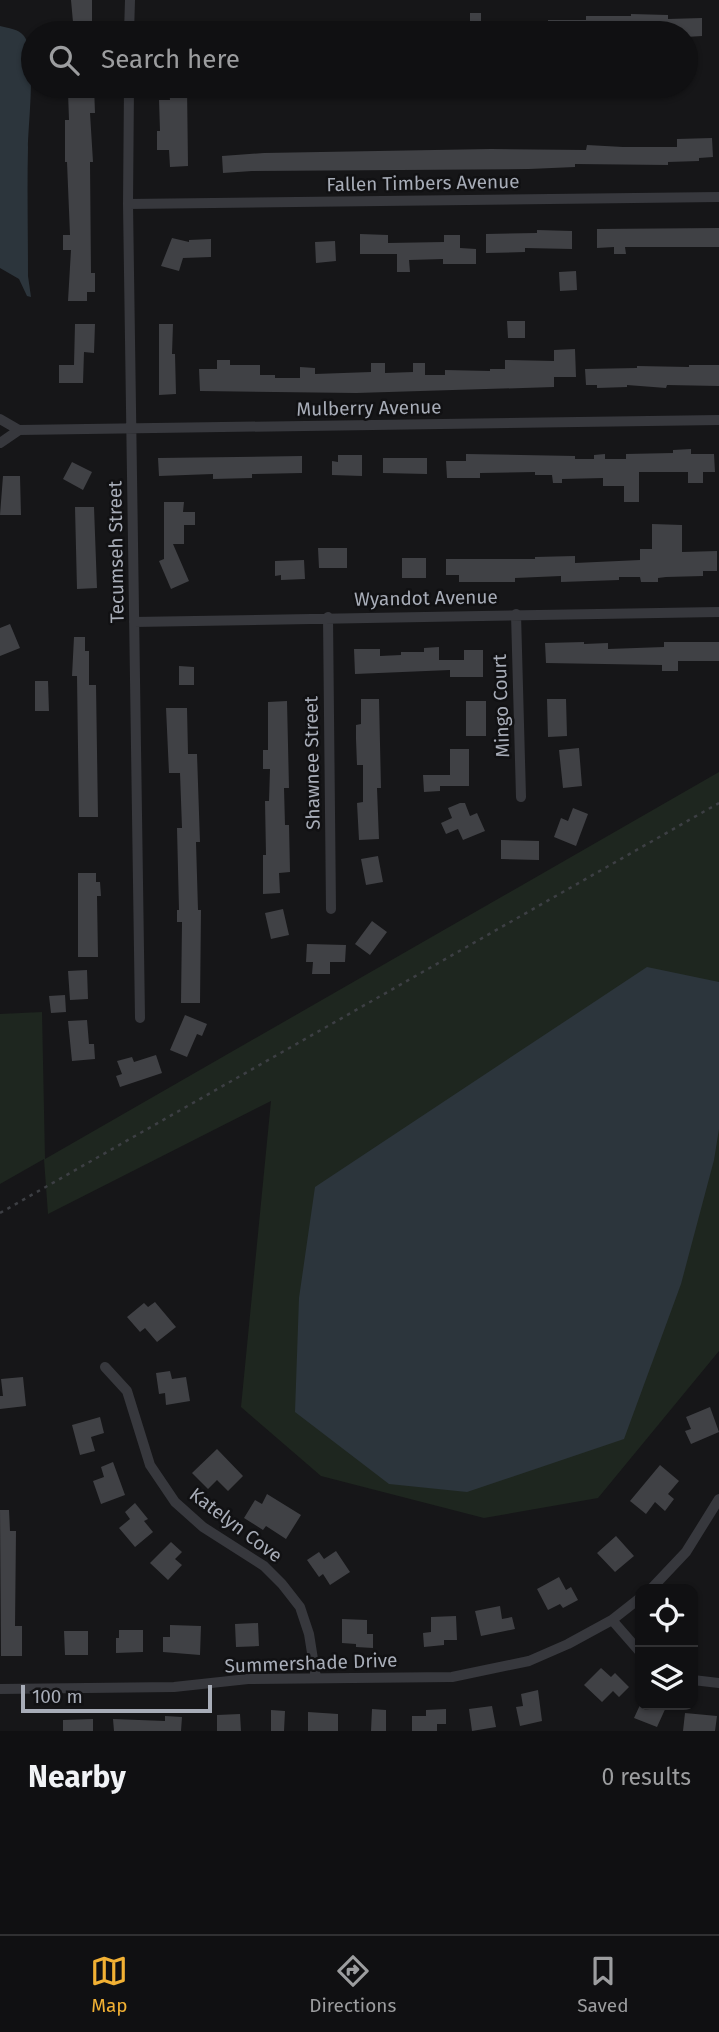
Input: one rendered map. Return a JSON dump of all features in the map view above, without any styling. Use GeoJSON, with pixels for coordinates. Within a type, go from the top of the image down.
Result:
{"type":"FeatureCollection","features":[{"type":"Feature","properties":{"kind":"street"},"geometry":{"type":"LineString","coordinates":[[130,0],[130,21]]}},
{"type":"Feature","properties":{"kind":"street","name":"Tecumseh Street"},"geometry":{"type":"LineString","coordinates":[[129,98],[128,204],[140,1017]]}},
{"type":"Feature","properties":{"kind":"street","name":"Fallen Timbers Avenue"},"geometry":{"type":"LineString","coordinates":[[128,204],[719,197]]}},
{"type":"Feature","properties":{"kind":"street"},"geometry":{"type":"LineString","coordinates":[[0,419],[19,430],[0,443]]}},
{"type":"Feature","properties":{"kind":"street","name":"Mulberry Avenue"},"geometry":{"type":"LineString","coordinates":[[19,430],[719,419]]}},
{"type":"Feature","properties":{"kind":"street","name":"Wyandot Avenue"},"geometry":{"type":"LineString","coordinates":[[134,622],[719,612]]}},
{"type":"Feature","properties":{"kind":"street","name":"Mingo Court"},"geometry":{"type":"LineString","coordinates":[[516,614],[521,797]]}},
{"type":"Feature","properties":{"kind":"street","name":"Shawnee Street"},"geometry":{"type":"LineString","coordinates":[[328,617],[331,909]]}},
{"type":"Feature","properties":{"kind":"street","name":"Katelyn Cove"},"geometry":{"type":"LineString","coordinates":[[105,1367],[127,1391],[150,1465],[175,1502],[203,1527],[264,1566],[300,1607],[309,1634],[316,1678]]}},
{"type":"Feature","properties":{"kind":"street"},"geometry":{"type":"LineString","coordinates":[[656,1584],[686,1552],[719,1499]]}},
{"type":"Feature","properties":{"kind":"street","name":"Summershade Drive"},"geometry":{"type":"LineString","coordinates":[[0,1689],[174,1687],[248,1679],[452,1677],[529,1661],[569,1644],[612,1620],[635,1602]]}},
{"type":"Feature","properties":{"kind":"street"},"geometry":{"type":"LineString","coordinates":[[612,1620],[636,1647]]}},
{"type":"Feature","properties":{"kind":"street"},"geometry":{"type":"LineString","coordinates":[[698,1681],[719,1683]]}},
{"type":"Feature","properties":{"kind":"path"},"geometry":{"type":"LineString","coordinates":[[0,1213],[719,803]]}},
{"type":"Feature","properties":{"kind":"shaded area"},"geometry":{"type":"Polygon","coordinates":[[[0,26],[21,33],[21,98],[31,98],[28,276],[31,297],[27,296],[19,279],[0,268],[0,26]]]}},
{"type":"Feature","properties":{"kind":"shaded area"},"geometry":{"type":"Polygon","coordinates":[[[719,772],[719,1351],[598,1498],[484,1518],[321,1476],[241,1407],[271,1101],[48,1214],[44,1159],[0,1184],[0,1014],[42,1012],[45,1159],[719,772]]]}},
{"type":"Feature","properties":{"kind":"shaded area"},"geometry":{"type":"Polygon","coordinates":[[[647,967],[719,982],[719,1129],[714,1160],[681,1284],[624,1439],[467,1492],[389,1484],[295,1412],[299,1298],[315,1187],[647,967]]]}},
{"type":"Feature","properties":{"kind":"building"},"geometry":{"type":"Polygon","coordinates":[[[71,0],[92,0],[92,21],[73,21],[71,0]]]}},
{"type":"Feature","properties":{"kind":"building"},"geometry":{"type":"Polygon","coordinates":[[[470,13],[481,13],[481,21],[470,21],[470,13]]]}},
{"type":"Feature","properties":{"kind":"building"},"geometry":{"type":"Polygon","coordinates":[[[586,16],[702,18],[702,36],[698,36],[698,21],[548,21],[586,20],[586,16]]]}},
{"type":"Feature","properties":{"kind":"building"},"geometry":{"type":"Polygon","coordinates":[[[68,98],[94,98],[95,113],[90,113],[93,162],[90,162],[91,273],[95,273],[95,292],[87,292],[87,301],[68,301],[71,250],[63,250],[63,235],[70,235],[65,162],[65,120],[69,120],[68,98]]]}},
{"type":"Feature","properties":{"kind":"building"},"geometry":{"type":"Polygon","coordinates":[[[187,98],[188,166],[170,167],[169,150],[157,150],[157,131],[160,131],[159,100],[187,98]]]}},
{"type":"Feature","properties":{"kind":"building"},"geometry":{"type":"Polygon","coordinates":[[[712,138],[713,157],[699,158],[699,161],[668,162],[668,165],[575,164],[575,167],[529,169],[223,173],[222,156],[491,149],[586,150],[587,145],[677,147],[677,139],[712,138]]]}},
{"type":"Feature","properties":{"kind":"building"},"geometry":{"type":"Polygon","coordinates":[[[719,228],[719,247],[625,247],[626,254],[614,254],[614,247],[597,248],[597,229],[719,228]]]}},
{"type":"Feature","properties":{"kind":"building"},"geometry":{"type":"Polygon","coordinates":[[[537,230],[572,231],[572,249],[525,248],[525,252],[486,253],[486,234],[537,233],[537,230]]]}},
{"type":"Feature","properties":{"kind":"building"},"geometry":{"type":"Polygon","coordinates":[[[360,234],[388,235],[388,243],[444,242],[444,235],[460,235],[460,248],[476,249],[476,264],[443,264],[443,259],[409,260],[410,272],[397,272],[397,254],[360,254],[360,234]]]}},
{"type":"Feature","properties":{"kind":"building"},"geometry":{"type":"Polygon","coordinates":[[[172,238],[189,242],[211,239],[211,257],[183,258],[179,271],[161,266],[172,238]]]}},
{"type":"Feature","properties":{"kind":"building"},"geometry":{"type":"Polygon","coordinates":[[[335,241],[336,261],[316,263],[315,242],[335,241]]]}},
{"type":"Feature","properties":{"kind":"building"},"geometry":{"type":"Polygon","coordinates":[[[576,271],[577,290],[560,291],[559,272],[576,271]]]}},
{"type":"Feature","properties":{"kind":"building"},"geometry":{"type":"Polygon","coordinates":[[[507,321],[525,321],[525,338],[508,338],[507,321]]]}},
{"type":"Feature","properties":{"kind":"building"},"geometry":{"type":"Polygon","coordinates":[[[75,324],[95,324],[94,353],[84,352],[83,383],[59,383],[59,365],[74,365],[75,324]]]}},
{"type":"Feature","properties":{"kind":"building"},"geometry":{"type":"Polygon","coordinates":[[[159,324],[173,324],[172,354],[175,354],[176,394],[159,395],[159,324]]]}},
{"type":"Feature","properties":{"kind":"building"},"geometry":{"type":"Polygon","coordinates":[[[575,349],[576,377],[554,377],[554,387],[356,393],[200,391],[199,369],[217,369],[217,360],[230,360],[230,365],[260,365],[260,375],[275,375],[275,378],[300,378],[300,367],[315,368],[315,374],[371,372],[371,363],[385,363],[385,373],[413,372],[413,363],[425,363],[425,375],[445,375],[445,370],[505,369],[505,360],[554,361],[554,350],[575,349]]]}},
{"type":"Feature","properties":{"kind":"building"},"geometry":{"type":"Polygon","coordinates":[[[719,365],[719,386],[667,385],[666,388],[627,385],[597,388],[597,385],[586,385],[585,369],[719,365]]]}},
{"type":"Feature","properties":{"kind":"building"},"geometry":{"type":"Polygon","coordinates":[[[691,449],[691,454],[714,454],[715,472],[703,472],[703,483],[688,483],[688,472],[639,472],[639,502],[624,502],[624,486],[603,486],[603,478],[562,479],[562,483],[553,483],[552,475],[535,475],[535,472],[480,473],[480,478],[447,478],[446,461],[466,461],[466,454],[575,456],[575,459],[594,459],[594,455],[605,454],[605,459],[626,459],[626,454],[673,453],[673,450],[691,449]]]}},
{"type":"Feature","properties":{"kind":"building"},"geometry":{"type":"Polygon","coordinates":[[[338,455],[362,455],[362,476],[332,475],[332,461],[338,462],[338,455]]]}},
{"type":"Feature","properties":{"kind":"building"},"geometry":{"type":"Polygon","coordinates":[[[302,456],[302,473],[252,474],[252,478],[213,479],[213,474],[159,476],[158,458],[302,456]]]}},
{"type":"Feature","properties":{"kind":"building"},"geometry":{"type":"Polygon","coordinates":[[[383,458],[427,458],[427,474],[383,473],[383,458]]]}},
{"type":"Feature","properties":{"kind":"building"},"geometry":{"type":"Polygon","coordinates":[[[72,462],[92,472],[83,490],[63,479],[72,462]]]}},
{"type":"Feature","properties":{"kind":"building"},"geometry":{"type":"Polygon","coordinates":[[[3,476],[20,476],[21,515],[0,515],[3,476]]]}},
{"type":"Feature","properties":{"kind":"building"},"geometry":{"type":"Polygon","coordinates":[[[164,502],[184,502],[183,512],[195,512],[195,525],[184,525],[184,544],[173,544],[189,581],[171,589],[159,561],[164,559],[164,502]]]}},
{"type":"Feature","properties":{"kind":"building"},"geometry":{"type":"Polygon","coordinates":[[[75,507],[94,507],[97,588],[77,589],[75,507]]]}},
{"type":"Feature","properties":{"kind":"building"},"geometry":{"type":"Polygon","coordinates":[[[652,524],[682,525],[682,552],[717,551],[717,571],[703,571],[703,576],[658,578],[658,582],[641,582],[640,577],[619,577],[619,580],[561,582],[561,576],[515,578],[515,582],[459,582],[459,575],[446,575],[446,559],[575,556],[575,563],[640,560],[640,549],[652,549],[652,524]]]}},
{"type":"Feature","properties":{"kind":"building"},"geometry":{"type":"Polygon","coordinates":[[[318,548],[347,548],[347,568],[319,568],[318,548]]]}},
{"type":"Feature","properties":{"kind":"building"},"geometry":{"type":"Polygon","coordinates":[[[402,558],[426,558],[426,578],[402,578],[402,558]]]}},
{"type":"Feature","properties":{"kind":"building"},"geometry":{"type":"Polygon","coordinates":[[[304,560],[305,579],[281,580],[281,575],[275,576],[275,561],[304,560]]]}},
{"type":"Feature","properties":{"kind":"building"},"geometry":{"type":"Polygon","coordinates":[[[10,624],[20,648],[0,656],[0,628],[10,624]]]}},
{"type":"Feature","properties":{"kind":"building"},"geometry":{"type":"Polygon","coordinates":[[[74,637],[85,637],[85,651],[89,651],[89,685],[96,685],[98,817],[79,817],[77,676],[72,676],[74,637]]]}},
{"type":"Feature","properties":{"kind":"building"},"geometry":{"type":"Polygon","coordinates":[[[664,642],[719,642],[719,661],[678,661],[678,671],[662,671],[662,665],[546,663],[545,643],[608,643],[608,649],[664,647],[664,642]]]}},
{"type":"Feature","properties":{"kind":"building"},"geometry":{"type":"Polygon","coordinates":[[[439,647],[439,660],[464,660],[464,650],[483,650],[483,677],[450,677],[450,670],[355,674],[354,649],[380,649],[380,656],[424,652],[424,648],[439,647]]]}},
{"type":"Feature","properties":{"kind":"building"},"geometry":{"type":"Polygon","coordinates":[[[179,666],[194,667],[194,685],[179,685],[179,666]]]}},
{"type":"Feature","properties":{"kind":"building"},"geometry":{"type":"Polygon","coordinates":[[[35,681],[48,681],[49,711],[35,711],[35,681]]]}},
{"type":"Feature","properties":{"kind":"building"},"geometry":{"type":"Polygon","coordinates":[[[361,699],[379,699],[379,839],[359,840],[357,803],[363,802],[363,765],[357,765],[356,725],[361,724],[361,699]]]}},
{"type":"Feature","properties":{"kind":"building"},"geometry":{"type":"Polygon","coordinates":[[[547,699],[566,699],[567,736],[548,737],[547,699]]]}},
{"type":"Feature","properties":{"kind":"building"},"geometry":{"type":"Polygon","coordinates":[[[287,701],[289,788],[284,788],[285,825],[289,825],[290,872],[279,873],[280,893],[263,894],[263,855],[266,855],[265,801],[269,801],[270,769],[263,769],[263,750],[268,750],[268,702],[287,701]]]}},
{"type":"Feature","properties":{"kind":"building"},"geometry":{"type":"Polygon","coordinates":[[[466,701],[486,701],[486,736],[466,736],[466,701]]]}},
{"type":"Feature","properties":{"kind":"building"},"geometry":{"type":"Polygon","coordinates":[[[166,708],[187,708],[188,754],[197,754],[200,842],[196,842],[198,910],[201,910],[200,1003],[181,1003],[182,922],[177,922],[177,828],[182,828],[180,773],[169,773],[166,708]]]}},
{"type":"Feature","properties":{"kind":"building"},"geometry":{"type":"Polygon","coordinates":[[[579,748],[582,786],[563,788],[559,750],[579,748]]]}},
{"type":"Feature","properties":{"kind":"building"},"geometry":{"type":"Polygon","coordinates":[[[450,749],[469,749],[469,786],[440,786],[440,791],[424,792],[423,775],[450,775],[450,749]]]}},
{"type":"Feature","properties":{"kind":"building"},"geometry":{"type":"Polygon","coordinates":[[[465,803],[470,816],[477,813],[485,831],[463,840],[458,829],[446,834],[441,823],[452,818],[448,808],[465,803]]]}},
{"type":"Feature","properties":{"kind":"building"},"geometry":{"type":"Polygon","coordinates":[[[573,808],[588,814],[576,846],[554,837],[561,818],[568,821],[573,808]]]}},
{"type":"Feature","properties":{"kind":"building"},"geometry":{"type":"Polygon","coordinates":[[[501,840],[539,841],[539,860],[501,859],[501,840]]]}},
{"type":"Feature","properties":{"kind":"building"},"geometry":{"type":"Polygon","coordinates":[[[378,856],[383,882],[366,885],[361,859],[378,856]]]}},
{"type":"Feature","properties":{"kind":"building"},"geometry":{"type":"Polygon","coordinates":[[[78,873],[96,873],[96,882],[100,882],[101,896],[97,896],[98,957],[78,957],[78,873]]]}},
{"type":"Feature","properties":{"kind":"building"},"geometry":{"type":"Polygon","coordinates":[[[283,909],[289,935],[271,939],[265,913],[283,909]]]}},
{"type":"Feature","properties":{"kind":"building"},"geometry":{"type":"Polygon","coordinates":[[[372,921],[387,932],[370,955],[355,944],[372,921]]]}},
{"type":"Feature","properties":{"kind":"building"},"geometry":{"type":"Polygon","coordinates":[[[307,944],[346,945],[345,962],[330,962],[330,974],[312,974],[313,962],[306,962],[307,944]]]}},
{"type":"Feature","properties":{"kind":"building"},"geometry":{"type":"Polygon","coordinates":[[[87,970],[88,999],[70,1000],[68,971],[87,970]]]}},
{"type":"Feature","properties":{"kind":"building"},"geometry":{"type":"Polygon","coordinates":[[[65,995],[66,1012],[51,1013],[49,996],[65,995]]]}},
{"type":"Feature","properties":{"kind":"building"},"geometry":{"type":"Polygon","coordinates":[[[185,1015],[207,1024],[202,1036],[197,1034],[187,1057],[170,1050],[185,1015]]]}},
{"type":"Feature","properties":{"kind":"building"},"geometry":{"type":"Polygon","coordinates":[[[87,1020],[89,1044],[94,1044],[95,1059],[72,1061],[68,1021],[87,1020]]]}},
{"type":"Feature","properties":{"kind":"building"},"geometry":{"type":"Polygon","coordinates":[[[156,1055],[162,1073],[120,1087],[116,1076],[122,1074],[117,1061],[132,1057],[134,1062],[156,1055]]]}},
{"type":"Feature","properties":{"kind":"building"},"geometry":{"type":"Polygon","coordinates":[[[155,1302],[176,1327],[157,1342],[145,1328],[140,1332],[127,1317],[144,1303],[148,1307],[155,1302]]]}},
{"type":"Feature","properties":{"kind":"building"},"geometry":{"type":"Polygon","coordinates":[[[170,1371],[172,1379],[186,1377],[190,1401],[166,1405],[165,1393],[159,1394],[156,1373],[170,1371]]]}},
{"type":"Feature","properties":{"kind":"building"},"geometry":{"type":"Polygon","coordinates":[[[23,1377],[26,1406],[0,1409],[0,1396],[3,1396],[1,1379],[23,1377]]]}},
{"type":"Feature","properties":{"kind":"building"},"geometry":{"type":"Polygon","coordinates":[[[710,1407],[719,1432],[691,1444],[685,1431],[691,1429],[686,1417],[710,1407]]]}},
{"type":"Feature","properties":{"kind":"building"},"geometry":{"type":"Polygon","coordinates":[[[100,1417],[104,1433],[91,1437],[95,1451],[80,1455],[72,1425],[100,1417]]]}},
{"type":"Feature","properties":{"kind":"building"},"geometry":{"type":"Polygon","coordinates":[[[217,1449],[243,1476],[228,1491],[217,1480],[208,1489],[192,1473],[217,1449]]]}},
{"type":"Feature","properties":{"kind":"building"},"geometry":{"type":"Polygon","coordinates":[[[113,1462],[125,1495],[101,1504],[93,1481],[104,1477],[101,1467],[113,1462]]]}},
{"type":"Feature","properties":{"kind":"building"},"geometry":{"type":"Polygon","coordinates":[[[660,1465],[679,1481],[668,1494],[674,1499],[665,1511],[655,1502],[646,1514],[630,1501],[660,1465]]]}},
{"type":"Feature","properties":{"kind":"building"},"geometry":{"type":"Polygon","coordinates":[[[267,1494],[301,1515],[286,1539],[266,1526],[263,1530],[244,1518],[255,1500],[262,1504],[267,1494]]]}},
{"type":"Feature","properties":{"kind":"building"},"geometry":{"type":"Polygon","coordinates":[[[135,1503],[148,1519],[144,1521],[153,1532],[135,1547],[119,1528],[130,1519],[125,1512],[135,1503]]]}},
{"type":"Feature","properties":{"kind":"building"},"geometry":{"type":"Polygon","coordinates":[[[0,1510],[9,1510],[10,1531],[16,1531],[15,1626],[22,1626],[22,1656],[1,1656],[0,1510]]]}},
{"type":"Feature","properties":{"kind":"building"},"geometry":{"type":"Polygon","coordinates":[[[616,1536],[634,1556],[615,1572],[597,1553],[616,1536]]]}},
{"type":"Feature","properties":{"kind":"building"},"geometry":{"type":"Polygon","coordinates":[[[171,1542],[182,1552],[175,1559],[182,1565],[168,1580],[150,1563],[171,1542]]]}},
{"type":"Feature","properties":{"kind":"building"},"geometry":{"type":"Polygon","coordinates":[[[336,1551],[350,1572],[330,1585],[323,1574],[319,1577],[307,1560],[319,1552],[324,1559],[336,1551]]]}},
{"type":"Feature","properties":{"kind":"building"},"geometry":{"type":"Polygon","coordinates":[[[559,1577],[566,1590],[571,1587],[578,1600],[563,1608],[560,1604],[548,1610],[537,1589],[559,1577]]]}},
{"type":"Feature","properties":{"kind":"building"},"geometry":{"type":"Polygon","coordinates":[[[500,1606],[502,1619],[512,1617],[515,1629],[481,1636],[475,1611],[500,1606]]]}},
{"type":"Feature","properties":{"kind":"building"},"geometry":{"type":"Polygon","coordinates":[[[456,1616],[457,1640],[444,1640],[444,1645],[424,1647],[423,1633],[431,1632],[431,1617],[456,1616]]]}},
{"type":"Feature","properties":{"kind":"building"},"geometry":{"type":"Polygon","coordinates":[[[342,1619],[367,1620],[367,1634],[373,1634],[373,1648],[342,1643],[342,1619]]]}},
{"type":"Feature","properties":{"kind":"building"},"geometry":{"type":"Polygon","coordinates":[[[258,1623],[259,1646],[236,1647],[235,1624],[258,1623]]]}},
{"type":"Feature","properties":{"kind":"building"},"geometry":{"type":"Polygon","coordinates":[[[170,1625],[201,1626],[200,1655],[163,1652],[163,1637],[170,1637],[170,1625]]]}},
{"type":"Feature","properties":{"kind":"building"},"geometry":{"type":"Polygon","coordinates":[[[119,1630],[143,1630],[143,1652],[116,1653],[119,1630]]]}},
{"type":"Feature","properties":{"kind":"building"},"geometry":{"type":"Polygon","coordinates":[[[64,1631],[88,1631],[88,1655],[65,1655],[64,1631]]]}},
{"type":"Feature","properties":{"kind":"building"},"geometry":{"type":"Polygon","coordinates":[[[601,1668],[611,1677],[615,1673],[629,1687],[619,1697],[613,1691],[602,1702],[584,1685],[601,1668]]]}},
{"type":"Feature","properties":{"kind":"building"},"geometry":{"type":"Polygon","coordinates":[[[538,1690],[542,1721],[520,1726],[516,1707],[523,1706],[521,1694],[538,1690]]]}},
{"type":"Feature","properties":{"kind":"building"},"geometry":{"type":"Polygon","coordinates":[[[492,1706],[496,1727],[472,1731],[469,1709],[492,1706]]]}},
{"type":"Feature","properties":{"kind":"building"},"geometry":{"type":"Polygon","coordinates":[[[372,1709],[386,1710],[386,1731],[371,1731],[372,1709]]]}},
{"type":"Feature","properties":{"kind":"building"},"geometry":{"type":"Polygon","coordinates":[[[446,1709],[446,1724],[437,1724],[437,1731],[412,1731],[412,1716],[426,1716],[426,1710],[446,1709]]]}},
{"type":"Feature","properties":{"kind":"building"},"geometry":{"type":"Polygon","coordinates":[[[271,1710],[285,1711],[284,1731],[271,1731],[271,1710]]]}},
{"type":"Feature","properties":{"kind":"building"},"geometry":{"type":"Polygon","coordinates":[[[638,1710],[665,1710],[657,1727],[634,1718],[638,1710]]]}},
{"type":"Feature","properties":{"kind":"building"},"geometry":{"type":"Polygon","coordinates":[[[308,1712],[338,1714],[338,1731],[308,1731],[308,1712]]]}},
{"type":"Feature","properties":{"kind":"building"},"geometry":{"type":"Polygon","coordinates":[[[685,1713],[717,1716],[715,1731],[683,1731],[685,1713]]]}},
{"type":"Feature","properties":{"kind":"building"},"geometry":{"type":"Polygon","coordinates":[[[240,1714],[241,1731],[217,1731],[217,1715],[240,1714]]]}},
{"type":"Feature","properties":{"kind":"building"},"geometry":{"type":"Polygon","coordinates":[[[165,1716],[182,1717],[181,1731],[114,1731],[113,1719],[165,1721],[165,1716]]]}},
{"type":"Feature","properties":{"kind":"building"},"geometry":{"type":"Polygon","coordinates":[[[93,1719],[93,1731],[63,1731],[63,1720],[93,1719]]]}}]}
